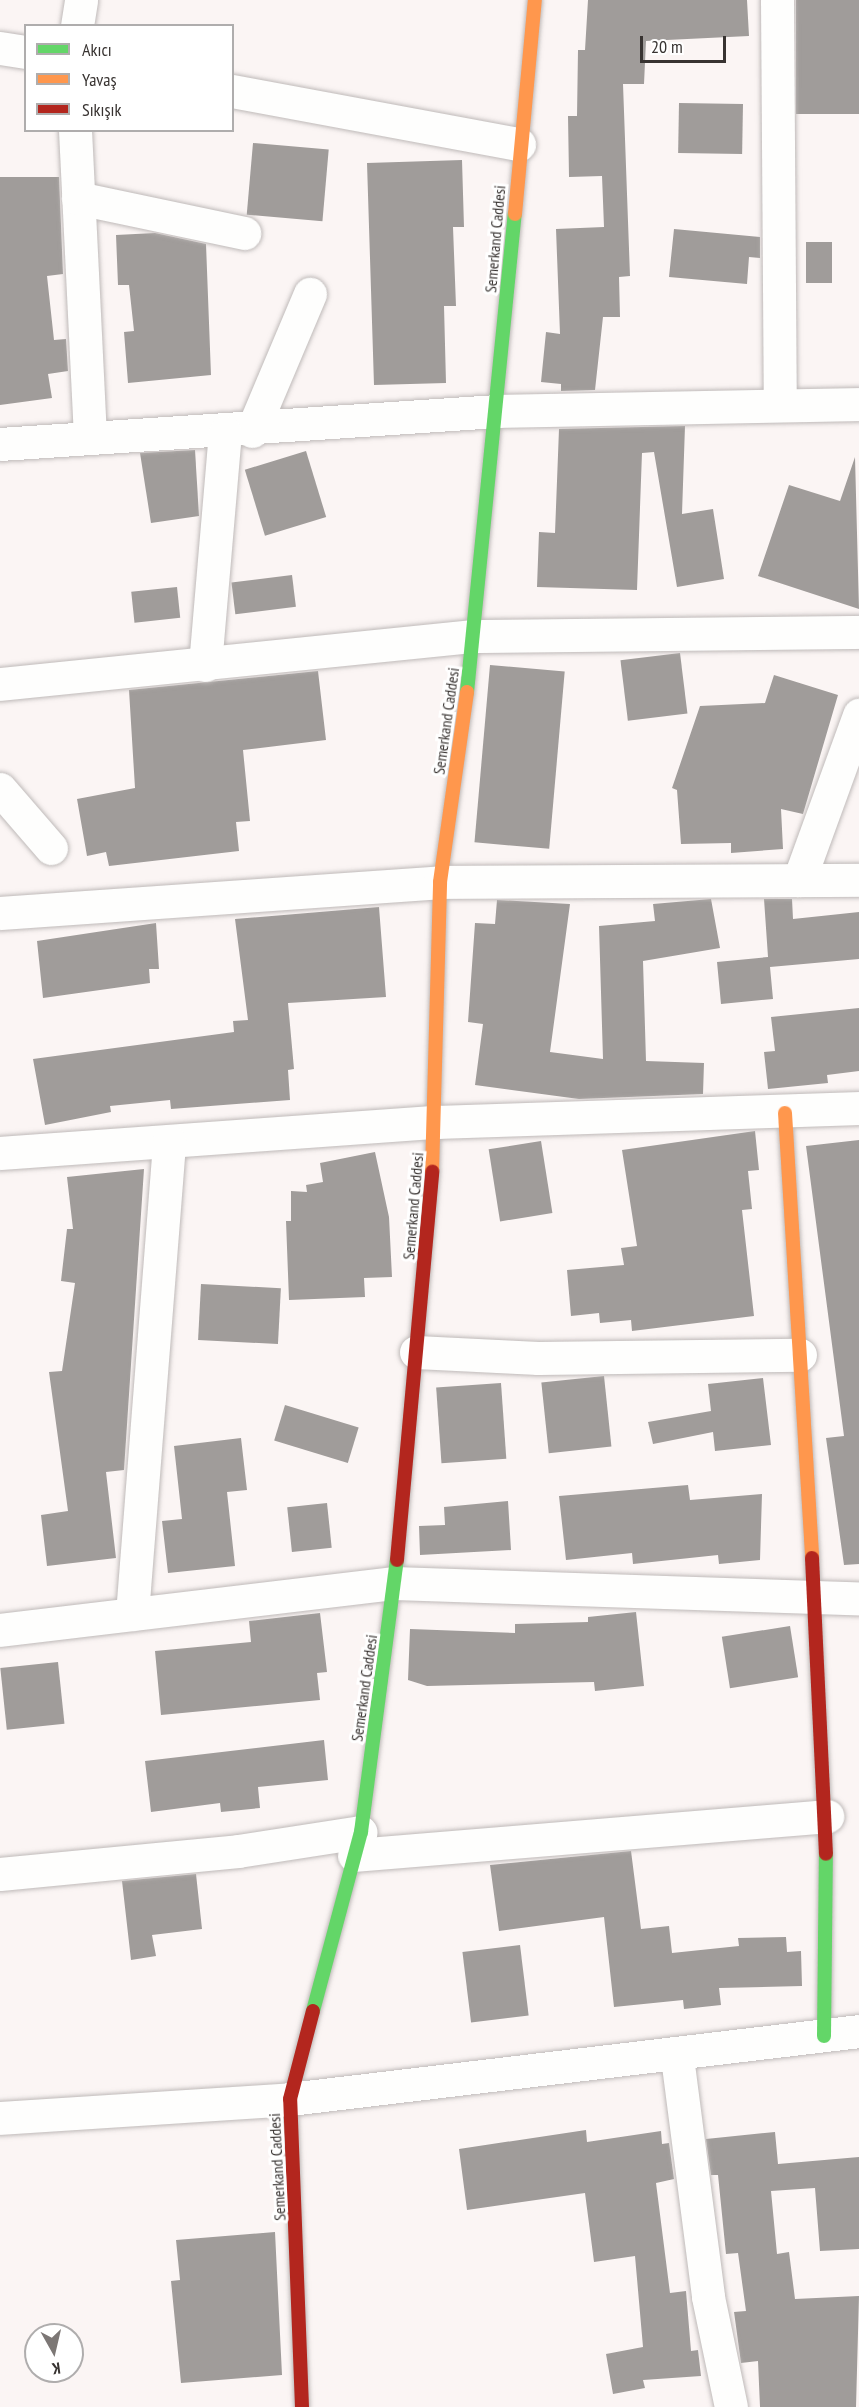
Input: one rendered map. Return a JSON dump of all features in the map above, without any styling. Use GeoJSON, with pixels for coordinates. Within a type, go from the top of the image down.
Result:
{"type":"FeatureCollection","features":[{"type":"Feature","properties":{"kind":"street"},"geometry":{"type":"LineString","coordinates":[[77,24],[81,0]]}},
{"type":"Feature","properties":{"kind":"street","name":"Semerkand Caddesi"},"geometry":{"type":"LineString","coordinates":[[302,2407],[290,2099],[357,1844],[395,1583],[437,1122],[440,882],[476,636],[519,144],[535,0]]}},
{"type":"Feature","properties":{"kind":"street"},"geometry":{"type":"LineString","coordinates":[[777,0],[780,404]]}},
{"type":"Feature","properties":{"kind":"street"},"geometry":{"type":"LineString","coordinates":[[0,48],[24,52]]}},
{"type":"Feature","properties":{"kind":"street"},"geometry":{"type":"LineString","coordinates":[[234,91],[519,144]]}},
{"type":"Feature","properties":{"kind":"street"},"geometry":{"type":"LineString","coordinates":[[75,132],[90,435]]}},
{"type":"Feature","properties":{"kind":"street"},"geometry":{"type":"LineString","coordinates":[[78,198],[244,233]]}},
{"type":"Feature","properties":{"kind":"street"},"geometry":{"type":"LineString","coordinates":[[205,664],[239,432],[310,294]]}},
{"type":"Feature","properties":{"kind":"street"},"geometry":{"type":"LineString","coordinates":[[0,444],[90,435],[239,432],[497,411],[859,404]]}},
{"type":"Feature","properties":{"kind":"street"},"geometry":{"type":"LineString","coordinates":[[0,684],[476,636],[859,632]]}},
{"type":"Feature","properties":{"kind":"street"},"geometry":{"type":"LineString","coordinates":[[799,880],[859,715]]}},
{"type":"Feature","properties":{"kind":"street"},"geometry":{"type":"LineString","coordinates":[[0,789],[51,848]]}},
{"type":"Feature","properties":{"kind":"street"},"geometry":{"type":"LineString","coordinates":[[0,913],[440,882],[859,880]]}},
{"type":"Feature","properties":{"kind":"street"},"geometry":{"type":"LineString","coordinates":[[0,1153],[437,1122],[785,1113],[859,1108]]}},
{"type":"Feature","properties":{"kind":"street"},"geometry":{"type":"LineString","coordinates":[[785,1113],[827,1816],[824,2036]]}},
{"type":"Feature","properties":{"kind":"street"},"geometry":{"type":"LineString","coordinates":[[132,1614],[169,1141]]}},
{"type":"Feature","properties":{"kind":"street"},"geometry":{"type":"LineString","coordinates":[[416,1353],[538,1358],[800,1355]]}},
{"type":"Feature","properties":{"kind":"street"},"geometry":{"type":"LineString","coordinates":[[0,1630],[395,1583],[859,1598]]}},
{"type":"Feature","properties":{"kind":"street"},"geometry":{"type":"LineString","coordinates":[[0,1874],[238,1851],[827,1816]]}},
{"type":"Feature","properties":{"kind":"street"},"geometry":{"type":"LineString","coordinates":[[0,2118],[290,2099],[677,2057],[859,2031]]}},
{"type":"Feature","properties":{"kind":"street"},"geometry":{"type":"LineString","coordinates":[[677,2057],[708,2297],[731,2407]]}},
{"type":"Feature","properties":{"kind":"building"},"geometry":{"type":"Polygon","coordinates":[[[588,0],[747,0],[749,36],[646,41],[644,84],[623,84],[630,276],[619,277],[620,317],[603,317],[595,390],[561,391],[561,384],[541,382],[546,332],[560,334],[556,229],[604,227],[602,176],[569,177],[568,116],[577,116],[578,50],[585,50],[588,0]]]}},
{"type":"Feature","properties":{"kind":"building"},"geometry":{"type":"Polygon","coordinates":[[[796,0],[859,0],[859,114],[796,114],[796,0]]]}},
{"type":"Feature","properties":{"kind":"building"},"geometry":{"type":"Polygon","coordinates":[[[679,103],[743,104],[742,154],[678,153],[679,103]]]}},
{"type":"Feature","properties":{"kind":"building"},"geometry":{"type":"Polygon","coordinates":[[[253,143],[329,150],[322,221],[247,215],[253,143]]]}},
{"type":"Feature","properties":{"kind":"building"},"geometry":{"type":"Polygon","coordinates":[[[462,160],[464,227],[453,227],[456,306],[444,306],[446,383],[374,385],[367,163],[462,160]]]}},
{"type":"Feature","properties":{"kind":"building"},"geometry":{"type":"Polygon","coordinates":[[[0,177],[59,177],[63,274],[47,276],[54,340],[66,339],[68,371],[48,374],[52,398],[0,405],[0,177]]]}},
{"type":"Feature","properties":{"kind":"building"},"geometry":{"type":"Polygon","coordinates":[[[674,229],[760,237],[760,258],[749,257],[747,284],[669,277],[674,229]]]}},
{"type":"Feature","properties":{"kind":"building"},"geometry":{"type":"Polygon","coordinates":[[[155,233],[206,244],[211,375],[128,383],[124,332],[134,331],[129,285],[118,285],[116,235],[155,233]]]}},
{"type":"Feature","properties":{"kind":"building"},"geometry":{"type":"Polygon","coordinates":[[[806,242],[832,242],[832,283],[806,283],[806,242]]]}},
{"type":"Feature","properties":{"kind":"building"},"geometry":{"type":"Polygon","coordinates":[[[685,426],[682,514],[713,509],[724,579],[677,587],[654,452],[642,453],[637,590],[537,587],[539,532],[555,533],[559,429],[685,426]]]}},
{"type":"Feature","properties":{"kind":"building"},"geometry":{"type":"Polygon","coordinates":[[[195,450],[199,516],[151,523],[140,453],[195,450]]]}},
{"type":"Feature","properties":{"kind":"building"},"geometry":{"type":"Polygon","coordinates":[[[306,451],[326,517],[265,536],[245,470],[306,451]]]}},
{"type":"Feature","properties":{"kind":"building"},"geometry":{"type":"Polygon","coordinates":[[[855,457],[859,609],[758,576],[789,485],[840,501],[855,457]]]}},
{"type":"Feature","properties":{"kind":"building"},"geometry":{"type":"Polygon","coordinates":[[[292,575],[296,607],[235,614],[231,582],[292,575]]]}},
{"type":"Feature","properties":{"kind":"building"},"geometry":{"type":"Polygon","coordinates":[[[177,587],[180,618],[134,623],[131,592],[177,587]]]}},
{"type":"Feature","properties":{"kind":"building"},"geometry":{"type":"Polygon","coordinates":[[[680,653],[687,714],[628,721],[620,660],[680,653]]]}},
{"type":"Feature","properties":{"kind":"building"},"geometry":{"type":"Polygon","coordinates":[[[490,665],[565,672],[549,849],[474,842],[490,665]]]}},
{"type":"Feature","properties":{"kind":"building"},"geometry":{"type":"Polygon","coordinates":[[[318,671],[326,740],[243,750],[250,821],[236,822],[239,851],[109,866],[106,852],[87,856],[77,799],[135,788],[129,690],[318,671]]]}},
{"type":"Feature","properties":{"kind":"building"},"geometry":{"type":"Polygon","coordinates":[[[774,675],[838,695],[803,814],[781,809],[783,849],[731,853],[731,843],[681,844],[677,790],[672,788],[700,706],[765,703],[774,675]]]}},
{"type":"Feature","properties":{"kind":"building"},"geometry":{"type":"Polygon","coordinates":[[[711,899],[720,948],[643,961],[646,1061],[704,1063],[703,1094],[579,1099],[475,1085],[483,1024],[468,1022],[475,923],[495,924],[497,900],[570,904],[550,1052],[603,1059],[599,926],[655,921],[653,904],[711,899]]]}},
{"type":"Feature","properties":{"kind":"building"},"geometry":{"type":"Polygon","coordinates":[[[764,899],[792,899],[793,919],[859,912],[859,959],[770,967],[773,999],[721,1004],[717,962],[768,957],[764,899]]]}},
{"type":"Feature","properties":{"kind":"building"},"geometry":{"type":"Polygon","coordinates":[[[379,907],[386,997],[288,1003],[294,1069],[288,1070],[290,1100],[171,1109],[170,1100],[110,1106],[111,1112],[45,1125],[33,1059],[234,1032],[233,1021],[248,1020],[235,919],[379,907]]]}},
{"type":"Feature","properties":{"kind":"building"},"geometry":{"type":"Polygon","coordinates":[[[156,923],[159,969],[149,969],[150,983],[43,998],[37,941],[156,923]]]}},
{"type":"Feature","properties":{"kind":"building"},"geometry":{"type":"Polygon","coordinates":[[[859,1008],[859,1071],[827,1075],[828,1083],[768,1089],[764,1052],[775,1051],[771,1017],[859,1008]]]}},
{"type":"Feature","properties":{"kind":"building"},"geometry":{"type":"Polygon","coordinates":[[[755,1131],[759,1170],[748,1171],[752,1209],[742,1210],[754,1316],[632,1331],[631,1320],[600,1323],[599,1313],[571,1316],[567,1270],[624,1265],[621,1248],[637,1246],[622,1150],[755,1131]]]}},
{"type":"Feature","properties":{"kind":"building"},"geometry":{"type":"Polygon","coordinates":[[[859,1140],[859,1564],[844,1565],[826,1438],[844,1436],[806,1146],[859,1140]]]}},
{"type":"Feature","properties":{"kind":"building"},"geometry":{"type":"Polygon","coordinates":[[[541,1141],[552,1213],[500,1221],[489,1149],[541,1141]]]}},
{"type":"Feature","properties":{"kind":"building"},"geometry":{"type":"Polygon","coordinates":[[[375,1152],[389,1217],[392,1277],[364,1278],[365,1297],[289,1300],[286,1221],[291,1221],[291,1191],[307,1192],[306,1185],[323,1182],[320,1163],[375,1152]]]}},
{"type":"Feature","properties":{"kind":"building"},"geometry":{"type":"Polygon","coordinates":[[[144,1169],[124,1470],[106,1472],[116,1558],[47,1566],[41,1515],[68,1511],[49,1372],[62,1371],[75,1283],[61,1281],[67,1229],[73,1229],[67,1177],[144,1169]]]}},
{"type":"Feature","properties":{"kind":"building"},"geometry":{"type":"Polygon","coordinates":[[[201,1284],[281,1288],[278,1344],[198,1340],[201,1284]]]}},
{"type":"Feature","properties":{"kind":"building"},"geometry":{"type":"Polygon","coordinates":[[[604,1376],[611,1447],[549,1453],[541,1383],[604,1376]]]}},
{"type":"Feature","properties":{"kind":"building"},"geometry":{"type":"Polygon","coordinates":[[[763,1378],[771,1445],[715,1451],[713,1432],[653,1444],[648,1422],[711,1411],[708,1384],[763,1378]]]}},
{"type":"Feature","properties":{"kind":"building"},"geometry":{"type":"Polygon","coordinates":[[[501,1383],[506,1459],[441,1463],[436,1388],[501,1383]]]}},
{"type":"Feature","properties":{"kind":"building"},"geometry":{"type":"Polygon","coordinates":[[[285,1405],[359,1428],[348,1463],[274,1440],[285,1405]]]}},
{"type":"Feature","properties":{"kind":"building"},"geometry":{"type":"Polygon","coordinates":[[[241,1438],[247,1490],[227,1492],[235,1566],[168,1573],[162,1521],[182,1519],[174,1446],[241,1438]]]}},
{"type":"Feature","properties":{"kind":"building"},"geometry":{"type":"Polygon","coordinates":[[[688,1485],[690,1500],[762,1494],[760,1560],[719,1564],[718,1555],[633,1564],[632,1553],[566,1560],[559,1496],[688,1485]]]}},
{"type":"Feature","properties":{"kind":"building"},"geometry":{"type":"Polygon","coordinates":[[[508,1501],[511,1550],[420,1555],[419,1526],[445,1525],[444,1507],[508,1501]]]}},
{"type":"Feature","properties":{"kind":"building"},"geometry":{"type":"Polygon","coordinates":[[[327,1503],[332,1548],[292,1552],[287,1507],[327,1503]]]}},
{"type":"Feature","properties":{"kind":"building"},"geometry":{"type":"Polygon","coordinates":[[[636,1612],[644,1686],[595,1691],[594,1682],[427,1686],[408,1680],[410,1629],[515,1633],[515,1624],[588,1622],[588,1617],[636,1612]]]}},
{"type":"Feature","properties":{"kind":"building"},"geometry":{"type":"Polygon","coordinates":[[[320,1613],[327,1672],[317,1673],[320,1700],[161,1715],[155,1651],[251,1642],[249,1621],[320,1613]]]}},
{"type":"Feature","properties":{"kind":"building"},"geometry":{"type":"Polygon","coordinates":[[[790,1626],[798,1677],[730,1688],[722,1637],[790,1626]]]}},
{"type":"Feature","properties":{"kind":"building"},"geometry":{"type":"Polygon","coordinates":[[[58,1662],[64,1724],[7,1730],[0,1668],[58,1662]]]}},
{"type":"Feature","properties":{"kind":"building"},"geometry":{"type":"Polygon","coordinates":[[[324,1740],[328,1780],[258,1787],[260,1808],[221,1812],[220,1803],[151,1812],[145,1761],[324,1740]]]}},
{"type":"Feature","properties":{"kind":"building"},"geometry":{"type":"Polygon","coordinates":[[[631,1851],[641,1929],[669,1926],[672,1953],[739,1946],[738,1938],[786,1937],[787,1952],[801,1951],[802,1986],[719,1988],[721,2005],[684,2009],[683,2000],[614,2007],[604,1917],[499,1931],[490,1865],[631,1851]]]}},
{"type":"Feature","properties":{"kind":"building"},"geometry":{"type":"Polygon","coordinates":[[[196,1874],[202,1929],[152,1935],[156,1956],[131,1960],[122,1881],[196,1874]]]}},
{"type":"Feature","properties":{"kind":"building"},"geometry":{"type":"Polygon","coordinates":[[[520,1945],[529,2015],[471,2023],[462,1952],[520,1945]]]}},
{"type":"Feature","properties":{"kind":"building"},"geometry":{"type":"Polygon","coordinates":[[[586,2130],[587,2142],[661,2131],[662,2144],[669,2143],[674,2179],[656,2183],[670,2293],[686,2291],[691,2351],[698,2350],[701,2376],[643,2380],[645,2388],[613,2394],[606,2354],[643,2347],[635,2256],[594,2262],[585,2193],[467,2210],[459,2149],[586,2130]]]}},
{"type":"Feature","properties":{"kind":"building"},"geometry":{"type":"Polygon","coordinates":[[[775,2132],[778,2164],[859,2157],[859,2249],[820,2251],[815,2188],[771,2191],[777,2254],[789,2252],[795,2299],[859,2296],[856,2407],[760,2407],[758,2361],[741,2363],[734,2312],[746,2311],[738,2253],[726,2254],[718,2175],[711,2175],[706,2139],[775,2132]]]}},
{"type":"Feature","properties":{"kind":"building"},"geometry":{"type":"Polygon","coordinates":[[[275,2232],[282,2375],[181,2383],[171,2281],[180,2280],[176,2240],[275,2232]]]}},
{"type":"Feature","properties":{"kind":"traffic: fast"},"geometry":{"type":"LineString","coordinates":[[467,692],[515,214]]}},
{"type":"Feature","properties":{"kind":"traffic: fast"},"geometry":{"type":"LineString","coordinates":[[313,2011],[361,1832],[397,1560]]}},
{"type":"Feature","properties":{"kind":"traffic: fast"},"geometry":{"type":"LineString","coordinates":[[824,2036],[826,1854]]}},
{"type":"Feature","properties":{"kind":"traffic: slow"},"geometry":{"type":"LineString","coordinates":[[515,214],[535,0]]}},
{"type":"Feature","properties":{"kind":"traffic: slow"},"geometry":{"type":"LineString","coordinates":[[432,1172],[440,882],[467,692]]}},
{"type":"Feature","properties":{"kind":"traffic: slow"},"geometry":{"type":"LineString","coordinates":[[785,1113],[812,1558]]}},
{"type":"Feature","properties":{"kind":"traffic: jam"},"geometry":{"type":"LineString","coordinates":[[397,1560],[432,1172]]}},
{"type":"Feature","properties":{"kind":"traffic: jam"},"geometry":{"type":"LineString","coordinates":[[812,1558],[826,1854]]}},
{"type":"Feature","properties":{"kind":"traffic: jam"},"geometry":{"type":"LineString","coordinates":[[302,2407],[290,2099],[313,2011]]}}]}
